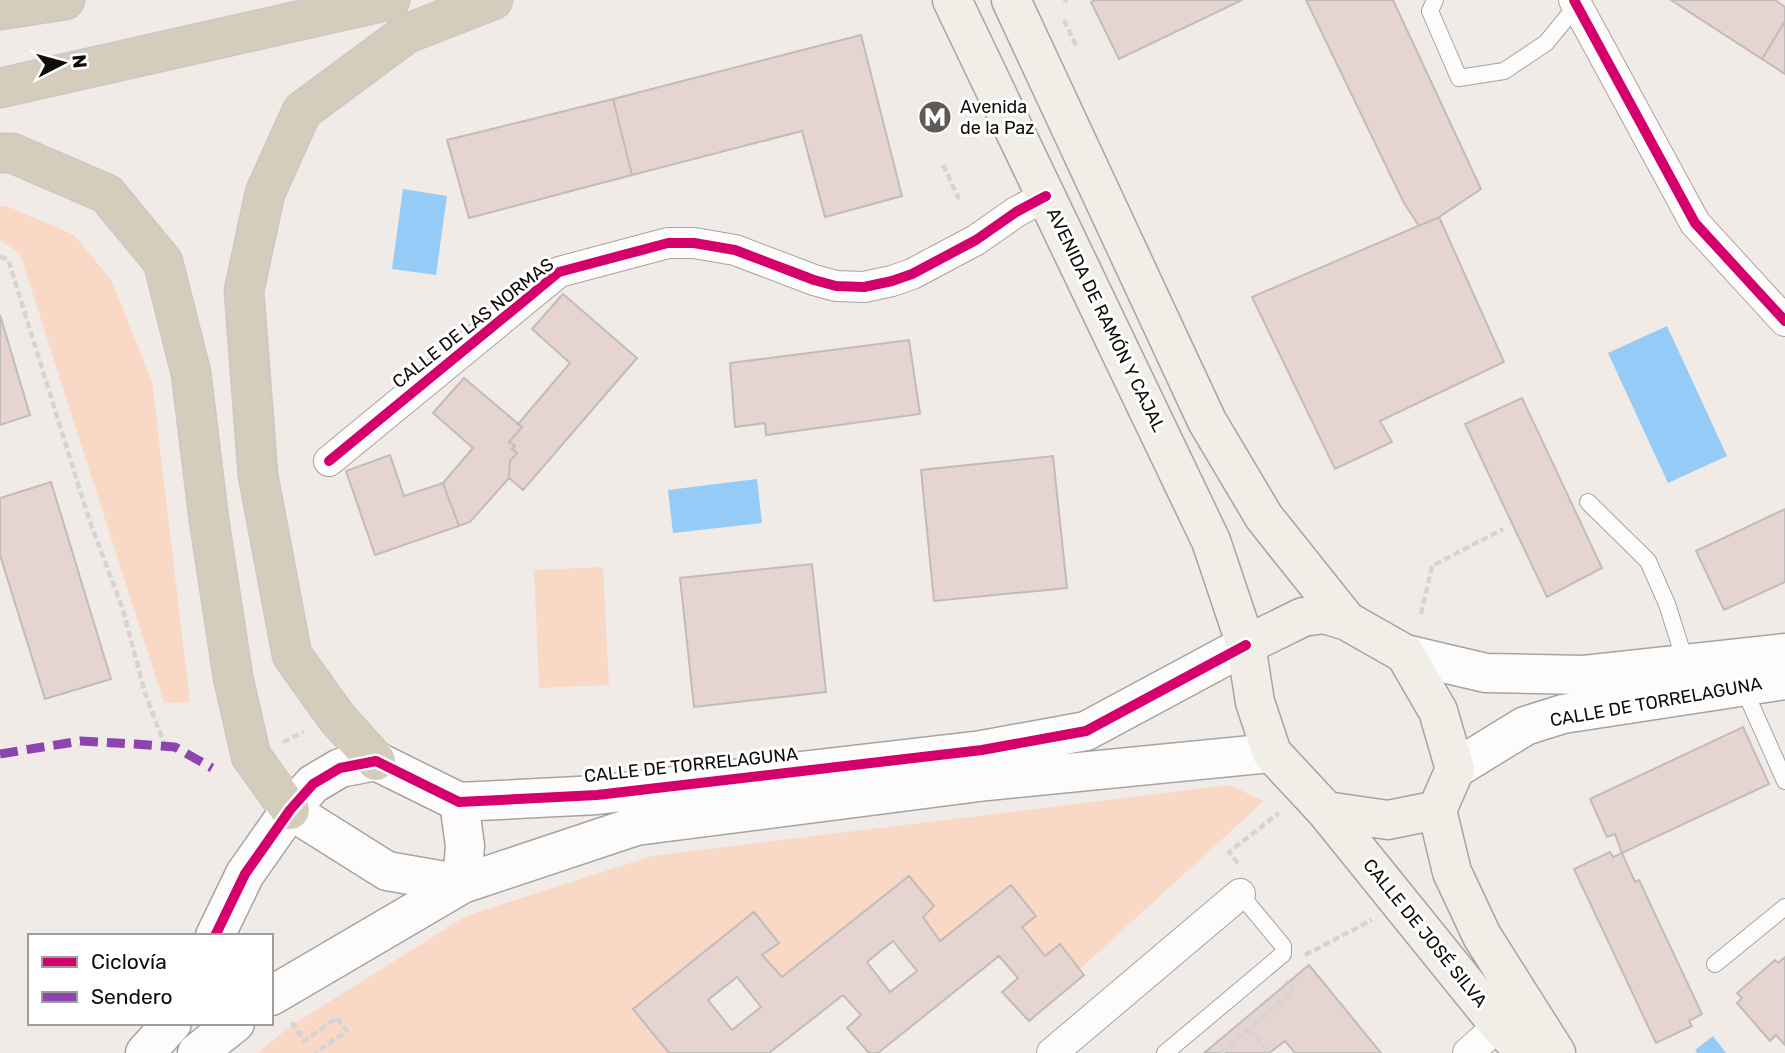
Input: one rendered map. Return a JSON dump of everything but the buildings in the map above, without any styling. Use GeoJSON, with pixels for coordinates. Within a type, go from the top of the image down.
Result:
{"type":"FeatureCollection","features":[{"type":"Feature","properties":{"kind":"highway"},"geometry":{"type":"LineString","coordinates":[[0,10],[65,0]]}},
{"type":"Feature","properties":{"kind":"highway"},"geometry":{"type":"LineString","coordinates":[[0,88],[390,0]]}},
{"type":"Feature","properties":{"kind":"highway"},"geometry":{"type":"LineString","coordinates":[[376,761],[337,718],[292,654],[258,475],[244,291],[265,193],[302,111],[406,34],[493,0]]}},
{"type":"Feature","properties":{"kind":"highway"},"geometry":{"type":"LineString","coordinates":[[0,153],[12,153],[107,194],[163,262],[191,373],[229,651],[251,756],[290,810]]}},
{"type":"Feature","properties":{"kind":"main road"},"geometry":{"type":"LineString","coordinates":[[1011,0],[1207,421],[1265,517],[1347,621]]}},
{"type":"Feature","properties":{"kind":"main road","name":"AVENIDA DE RAMÓN Y CAJAL"},"geometry":{"type":"LineString","coordinates":[[953,1],[1196,509],[1246,645]]}},
{"type":"Feature","properties":{"kind":"main road"},"geometry":{"type":"LineString","coordinates":[[1324,614],[1347,621],[1405,654],[1438,711],[1455,769],[1437,810],[1388,820],[1326,811],[1272,753],[1255,702],[1246,645],[1303,617],[1324,614]]}},
{"type":"Feature","properties":{"kind":"main road","name":"CALLE DE JOSÉ SILVA"},"geometry":{"type":"LineString","coordinates":[[1437,810],[1452,872],[1482,936],[1556,1053]]}},
{"type":"Feature","properties":{"kind":"main road","name":"CALLE DE JOSÉ SILVA"},"geometry":{"type":"LineString","coordinates":[[1326,811],[1499,1024],[1526,1053]]}},
{"type":"Feature","properties":{"kind":"street"},"geometry":{"type":"LineString","coordinates":[[1576,3],[1695,223],[1785,321]]}},
{"type":"Feature","properties":{"kind":"street","name":"CALLE DE LAS NORMAS"},"geometry":{"type":"LineString","coordinates":[[329,461],[559,272],[667,243],[694,243],[735,250],[825,283],[864,287],[912,274],[976,240],[1016,212],[1046,196]]}},
{"type":"Feature","properties":{"kind":"street","name":"CALLE DE TORRELAGUNA"},"geometry":{"type":"LineString","coordinates":[[376,761],[459,802],[597,795],[970,751],[1086,731],[1246,645]]}},
{"type":"Feature","properties":{"kind":"street","name":"CALLE DE TORRELAGUNA"},"geometry":{"type":"LineString","coordinates":[[1405,654],[1486,673],[1584,675],[1785,653]]}},
{"type":"Feature","properties":{"kind":"street","name":"CALLE DE TORRELAGUNA"},"geometry":{"type":"LineString","coordinates":[[1455,769],[1511,733],[1551,718],[1785,680]]}},
{"type":"Feature","properties":{"kind":"street"},"geometry":{"type":"LineString","coordinates":[[280,1007],[462,884],[636,827],[987,781],[1272,753]]}},
{"type":"Feature","properties":{"kind":"street"},"geometry":{"type":"LineString","coordinates":[[216,934],[246,874],[290,810],[313,784],[341,768],[376,761]]}},
{"type":"Feature","properties":{"kind":"street"},"geometry":{"type":"LineString","coordinates":[[459,802],[465,846],[462,884]]}},
{"type":"Feature","properties":{"kind":"street"},"geometry":{"type":"LineString","coordinates":[[290,810],[387,871],[462,884]]}},
{"type":"Feature","properties":{"kind":"street"},"geometry":{"type":"LineString","coordinates":[[1052,1053],[1240,894]]}},
{"type":"Feature","properties":{"kind":"street"},"geometry":{"type":"LineString","coordinates":[[1468,1053],[1499,1024]]}},
{"type":"Feature","properties":{"kind":"street"},"geometry":{"type":"LineString","coordinates":[[145,1053],[170,1025]]}},
{"type":"Feature","properties":{"kind":"street"},"geometry":{"type":"LineString","coordinates":[[197,1053],[232,1025]]}},
{"type":"Feature","properties":{"kind":"lane"},"geometry":{"type":"LineString","coordinates":[[1435,0],[1430,11],[1458,78],[1504,71],[1546,43],[1576,3]]}},
{"type":"Feature","properties":{"kind":"lane"},"geometry":{"type":"LineString","coordinates":[[1588,502],[1648,561],[1667,604],[1686,664]]}},
{"type":"Feature","properties":{"kind":"lane"},"geometry":{"type":"LineString","coordinates":[[1743,687],[1785,781]]}},
{"type":"Feature","properties":{"kind":"lane"},"geometry":{"type":"LineString","coordinates":[[1165,1053],[1283,954],[1283,946],[1240,894]]}},
{"type":"Feature","properties":{"kind":"lane"},"geometry":{"type":"LineString","coordinates":[[1715,964],[1785,907]]}},
{"type":"Feature","properties":{"kind":"path"},"geometry":{"type":"LineString","coordinates":[[1064,20],[1077,48]]}},
{"type":"Feature","properties":{"kind":"path"},"geometry":{"type":"LineString","coordinates":[[943,165],[959,199]]}},
{"type":"Feature","properties":{"kind":"path"},"geometry":{"type":"LineString","coordinates":[[0,257],[8,259],[89,519],[123,610],[145,693],[166,746]]}},
{"type":"Feature","properties":{"kind":"path"},"geometry":{"type":"LineString","coordinates":[[1421,614],[1432,566],[1503,529]]}},
{"type":"Feature","properties":{"kind":"path"},"geometry":{"type":"LineString","coordinates":[[251,756],[337,718]]}},
{"type":"Feature","properties":{"kind":"path"},"geometry":{"type":"LineString","coordinates":[[1229,852],[1289,806]]}},
{"type":"Feature","properties":{"kind":"path"},"geometry":{"type":"LineString","coordinates":[[1221,1053],[1293,991],[1288,984]]}},
{"type":"Feature","properties":{"kind":"path"},"geometry":{"type":"LineString","coordinates":[[280,1007],[304,1041],[337,1018],[342,1024],[347,1031],[315,1053]]}},
{"type":"Feature","properties":{"kind":"path"},"geometry":{"type":"LineString","coordinates":[[1250,1029],[1269,1053]]}},
{"type":"Feature","properties":{"kind":"shaded area"},"geometry":{"type":"Polygon","coordinates":[[[0,206],[7,206],[74,235],[112,281],[152,381],[190,702],[164,703],[20,254],[0,240],[0,206]]]}},
{"type":"Feature","properties":{"kind":"shaded area"},"geometry":{"type":"Polygon","coordinates":[[[603,567],[609,685],[539,688],[534,570],[603,567]]]}},
{"type":"Feature","properties":{"kind":"shaded area"},"geometry":{"type":"Polygon","coordinates":[[[1229,785],[1264,801],[1080,969],[1060,945],[1045,956],[1022,927],[1036,915],[1011,885],[940,941],[923,917],[934,906],[909,876],[782,977],[762,955],[779,943],[753,912],[634,1009],[669,1053],[258,1053],[289,1027],[466,916],[652,856],[1229,785]]]}},
{"type":"Feature","properties":{"kind":"water"},"geometry":{"type":"Polygon","coordinates":[[[403,189],[447,196],[436,275],[392,269],[403,189]]]}},
{"type":"Feature","properties":{"kind":"water"},"geometry":{"type":"Polygon","coordinates":[[[1667,326],[1727,456],[1668,483],[1608,353],[1667,326]]]}},
{"type":"Feature","properties":{"kind":"water"},"geometry":{"type":"Polygon","coordinates":[[[757,479],[762,523],[673,533],[668,490],[757,479]]]}},
{"type":"Feature","properties":{"kind":"water"},"geometry":{"type":"Polygon","coordinates":[[[1713,1036],[1726,1053],[1697,1053],[1695,1050],[1713,1036]]]}},
{"type":"Feature","properties":{"kind":"marked path"},"geometry":{"type":"LineString","coordinates":[[0,754],[80,741],[135,744],[175,747],[212,768]]}},
{"type":"Feature","properties":{"kind":"cycle path"},"geometry":{"type":"LineString","coordinates":[[1574,0],[1695,223],[1785,321]]}},
{"type":"Feature","properties":{"kind":"cycle path"},"geometry":{"type":"LineString","coordinates":[[329,461],[559,272],[668,243],[694,243],[735,250],[836,286],[864,287],[912,274],[976,240],[1016,212],[1046,196]]}},
{"type":"Feature","properties":{"kind":"cycle path"},"geometry":{"type":"LineString","coordinates":[[216,934],[245,874],[290,810],[313,784],[340,768],[376,761],[459,802],[597,795],[982,750],[1086,731],[1246,645]]}},
{"type":"Feature","properties":{"kind":"place","name":"Avenida de la Paz"},"geometry":{"type":"Point","coordinates":[935,117]}}]}
